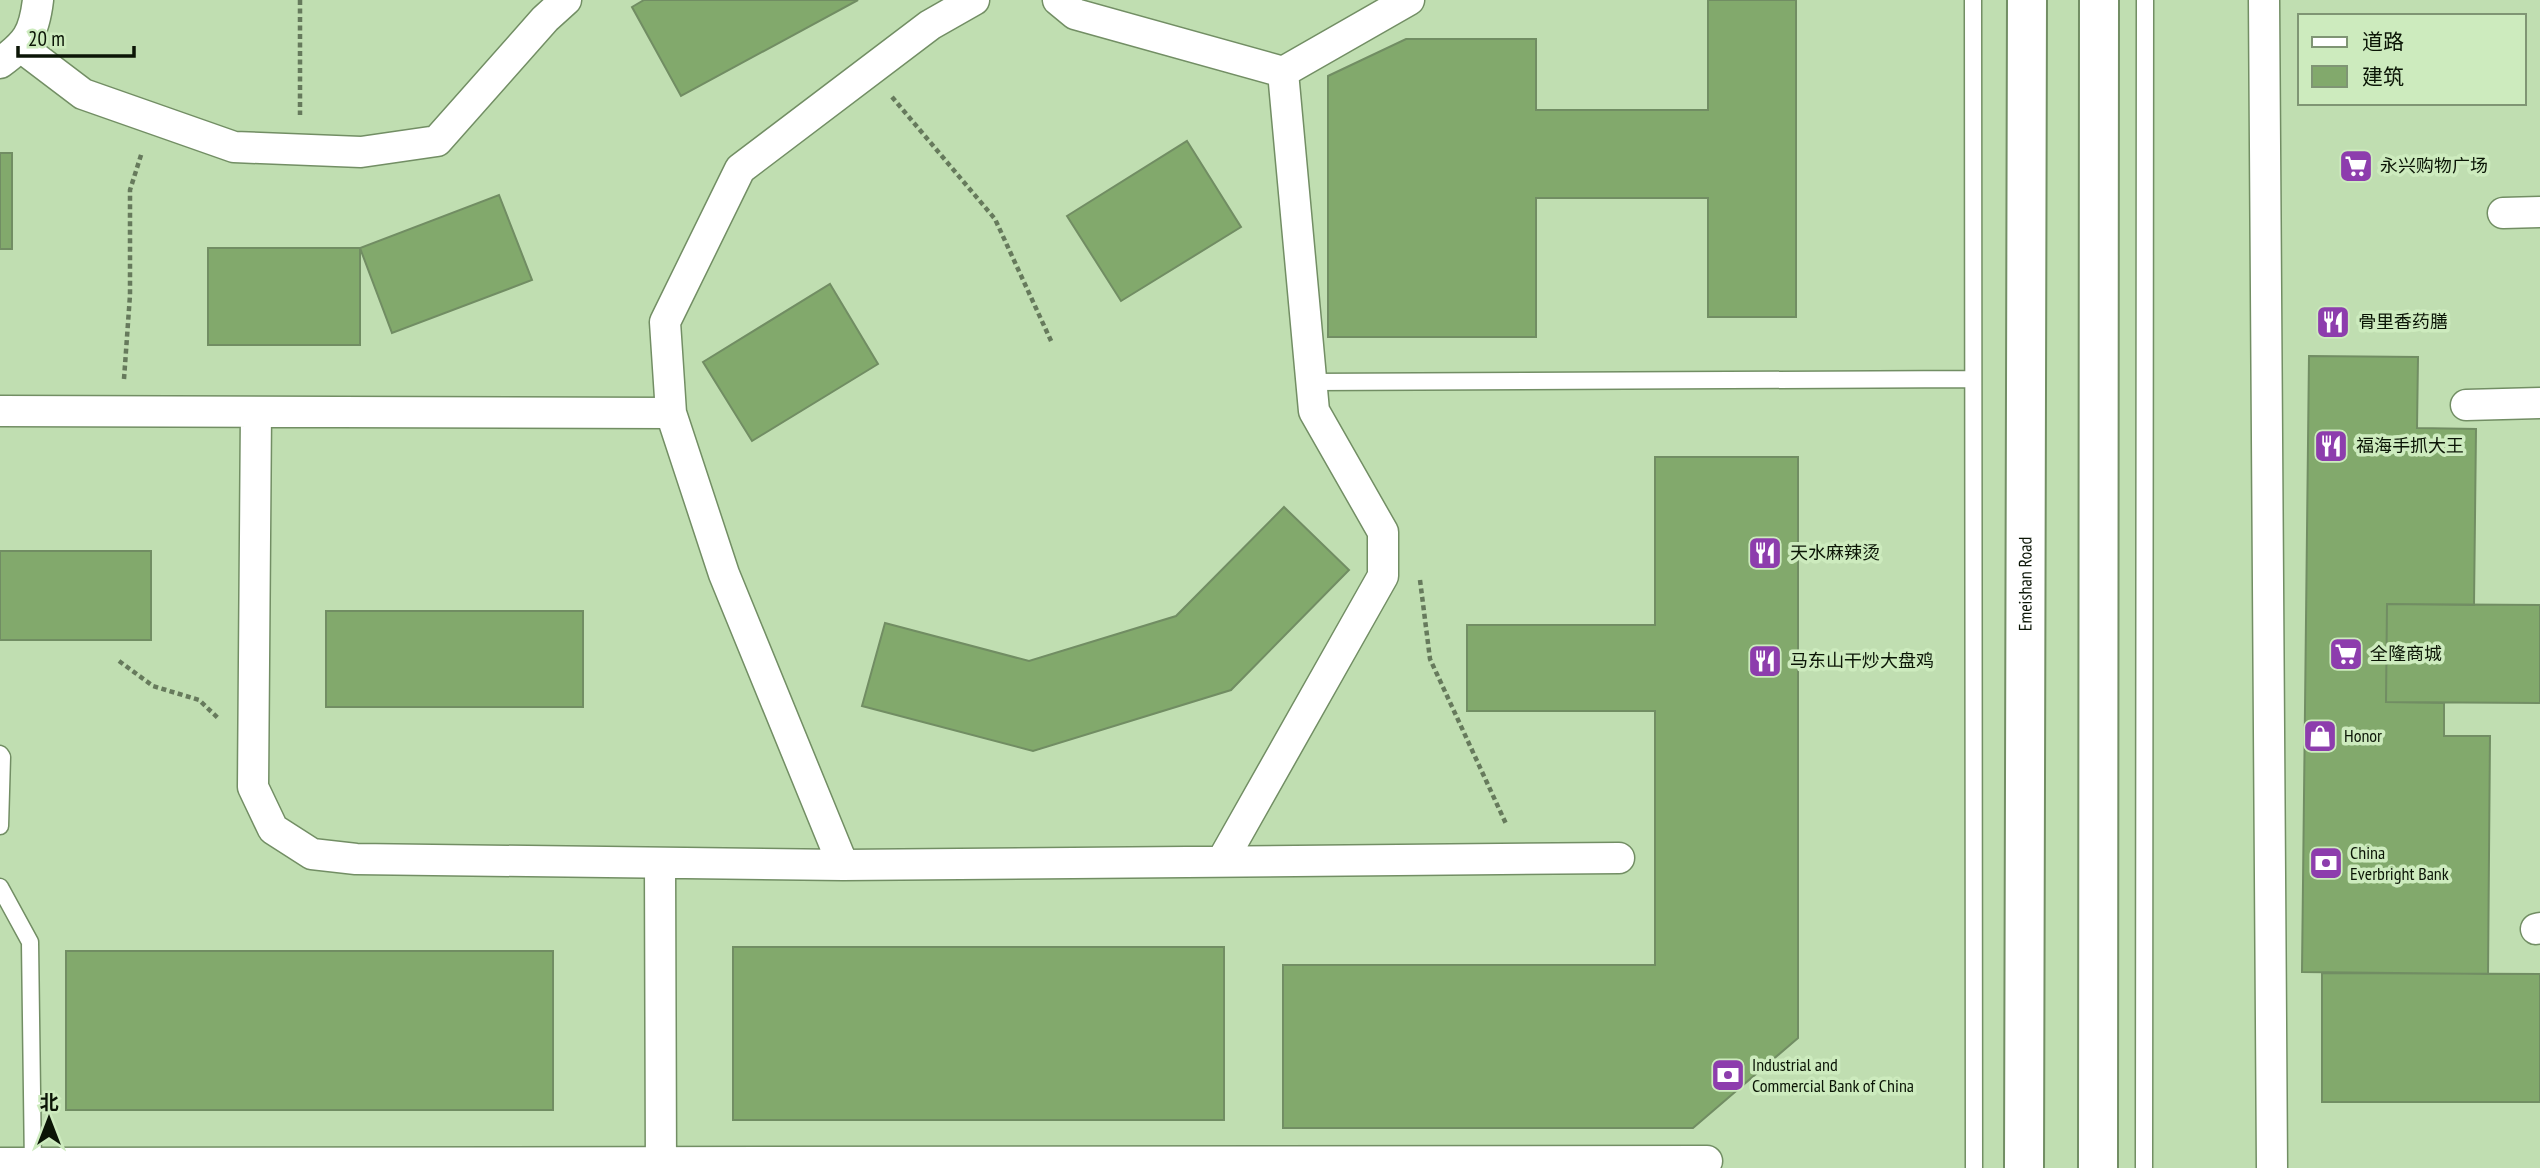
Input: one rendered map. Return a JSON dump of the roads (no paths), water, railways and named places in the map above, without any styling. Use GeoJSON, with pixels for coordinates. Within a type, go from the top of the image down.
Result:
{"type":"FeatureCollection","features":[{"type":"Feature","properties":{"kind":"street"},"geometry":{"type":"LineString","coordinates":[[38,0],[35,24],[10,55],[83,94],[234,147],[361,152],[437,141],[545,19],[566,0]]}},
{"type":"Feature","properties":{"kind":"street"},"geometry":{"type":"LineString","coordinates":[[843,865],[724,574],[671,413],[665,322],[740,169],[930,25],[974,0]]}},
{"type":"Feature","properties":{"kind":"street"},"geometry":{"type":"LineString","coordinates":[[1058,0],[1075,14],[1283,72],[1409,0]]}},
{"type":"Feature","properties":{"kind":"street","name":"Emeishan Road"},"geometry":{"type":"LineString","coordinates":[[2024,1168],[2026,0]]}},
{"type":"Feature","properties":{"kind":"street"},"geometry":{"type":"LineString","coordinates":[[2098,1168],[2099,0]]}},
{"type":"Feature","properties":{"kind":"street"},"geometry":{"type":"LineString","coordinates":[[2264,0],[2272,1168]]}},
{"type":"Feature","properties":{"kind":"street"},"geometry":{"type":"LineString","coordinates":[[1222,861],[1384,576],[1384,532],[1314,411],[1283,72]]}},
{"type":"Feature","properties":{"kind":"street"},"geometry":{"type":"LineString","coordinates":[[2503,213],[2540,212]]}},
{"type":"Feature","properties":{"kind":"street"},"geometry":{"type":"LineString","coordinates":[[2466,405],[2540,403]]}},
{"type":"Feature","properties":{"kind":"street"},"geometry":{"type":"LineString","coordinates":[[0,411],[671,413]]}},
{"type":"Feature","properties":{"kind":"street"},"geometry":{"type":"LineString","coordinates":[[256,412],[253,787],[273,829],[312,854],[356,859],[843,865],[1619,858]]}},
{"type":"Feature","properties":{"kind":"street"},"geometry":{"type":"LineString","coordinates":[[660,863],[661,1165]]}},
{"type":"Feature","properties":{"kind":"street"},"geometry":{"type":"LineString","coordinates":[[0,1163],[661,1165],[1707,1161]]}},
{"type":"Feature","properties":{"kind":"lane"},"geometry":{"type":"LineString","coordinates":[[1973,0],[1974,1168]]}},
{"type":"Feature","properties":{"kind":"lane"},"geometry":{"type":"LineString","coordinates":[[2144,1168],[2145,0]]}},
{"type":"Feature","properties":{"kind":"lane"},"geometry":{"type":"LineString","coordinates":[[1311,382],[1973,379]]}},
{"type":"Feature","properties":{"kind":"lane"},"geometry":{"type":"LineString","coordinates":[[0,754],[0,826]]}},
{"type":"Feature","properties":{"kind":"lane"},"geometry":{"type":"LineString","coordinates":[[0,887],[30,942],[33,1165]]}},
{"type":"Feature","properties":{"kind":"place","name":"永兴购物广场"},"geometry":{"type":"Point","coordinates":[2356,166]}},
{"type":"Feature","properties":{"kind":"place","name":"骨里香药膳"},"geometry":{"type":"Point","coordinates":[2333,322]}},
{"type":"Feature","properties":{"kind":"place","name":"福海手抓大王"},"geometry":{"type":"Point","coordinates":[2331,446]}},
{"type":"Feature","properties":{"kind":"place","name":"天水麻辣烫"},"geometry":{"type":"Point","coordinates":[1765,553]}},
{"type":"Feature","properties":{"kind":"place","name":"全隆商城"},"geometry":{"type":"Point","coordinates":[2346,654]}},
{"type":"Feature","properties":{"kind":"place","name":"马东山干炒大盘鸡"},"geometry":{"type":"Point","coordinates":[1765,661]}},
{"type":"Feature","properties":{"kind":"place","name":"Honor"},"geometry":{"type":"Point","coordinates":[2320,736]}},
{"type":"Feature","properties":{"kind":"place","name":"China Everbright Bank"},"geometry":{"type":"Point","coordinates":[2326,863]}},
{"type":"Feature","properties":{"kind":"place","name":"Industrial and Commercial Bank of China"},"geometry":{"type":"Point","coordinates":[1728,1075]}}]}
